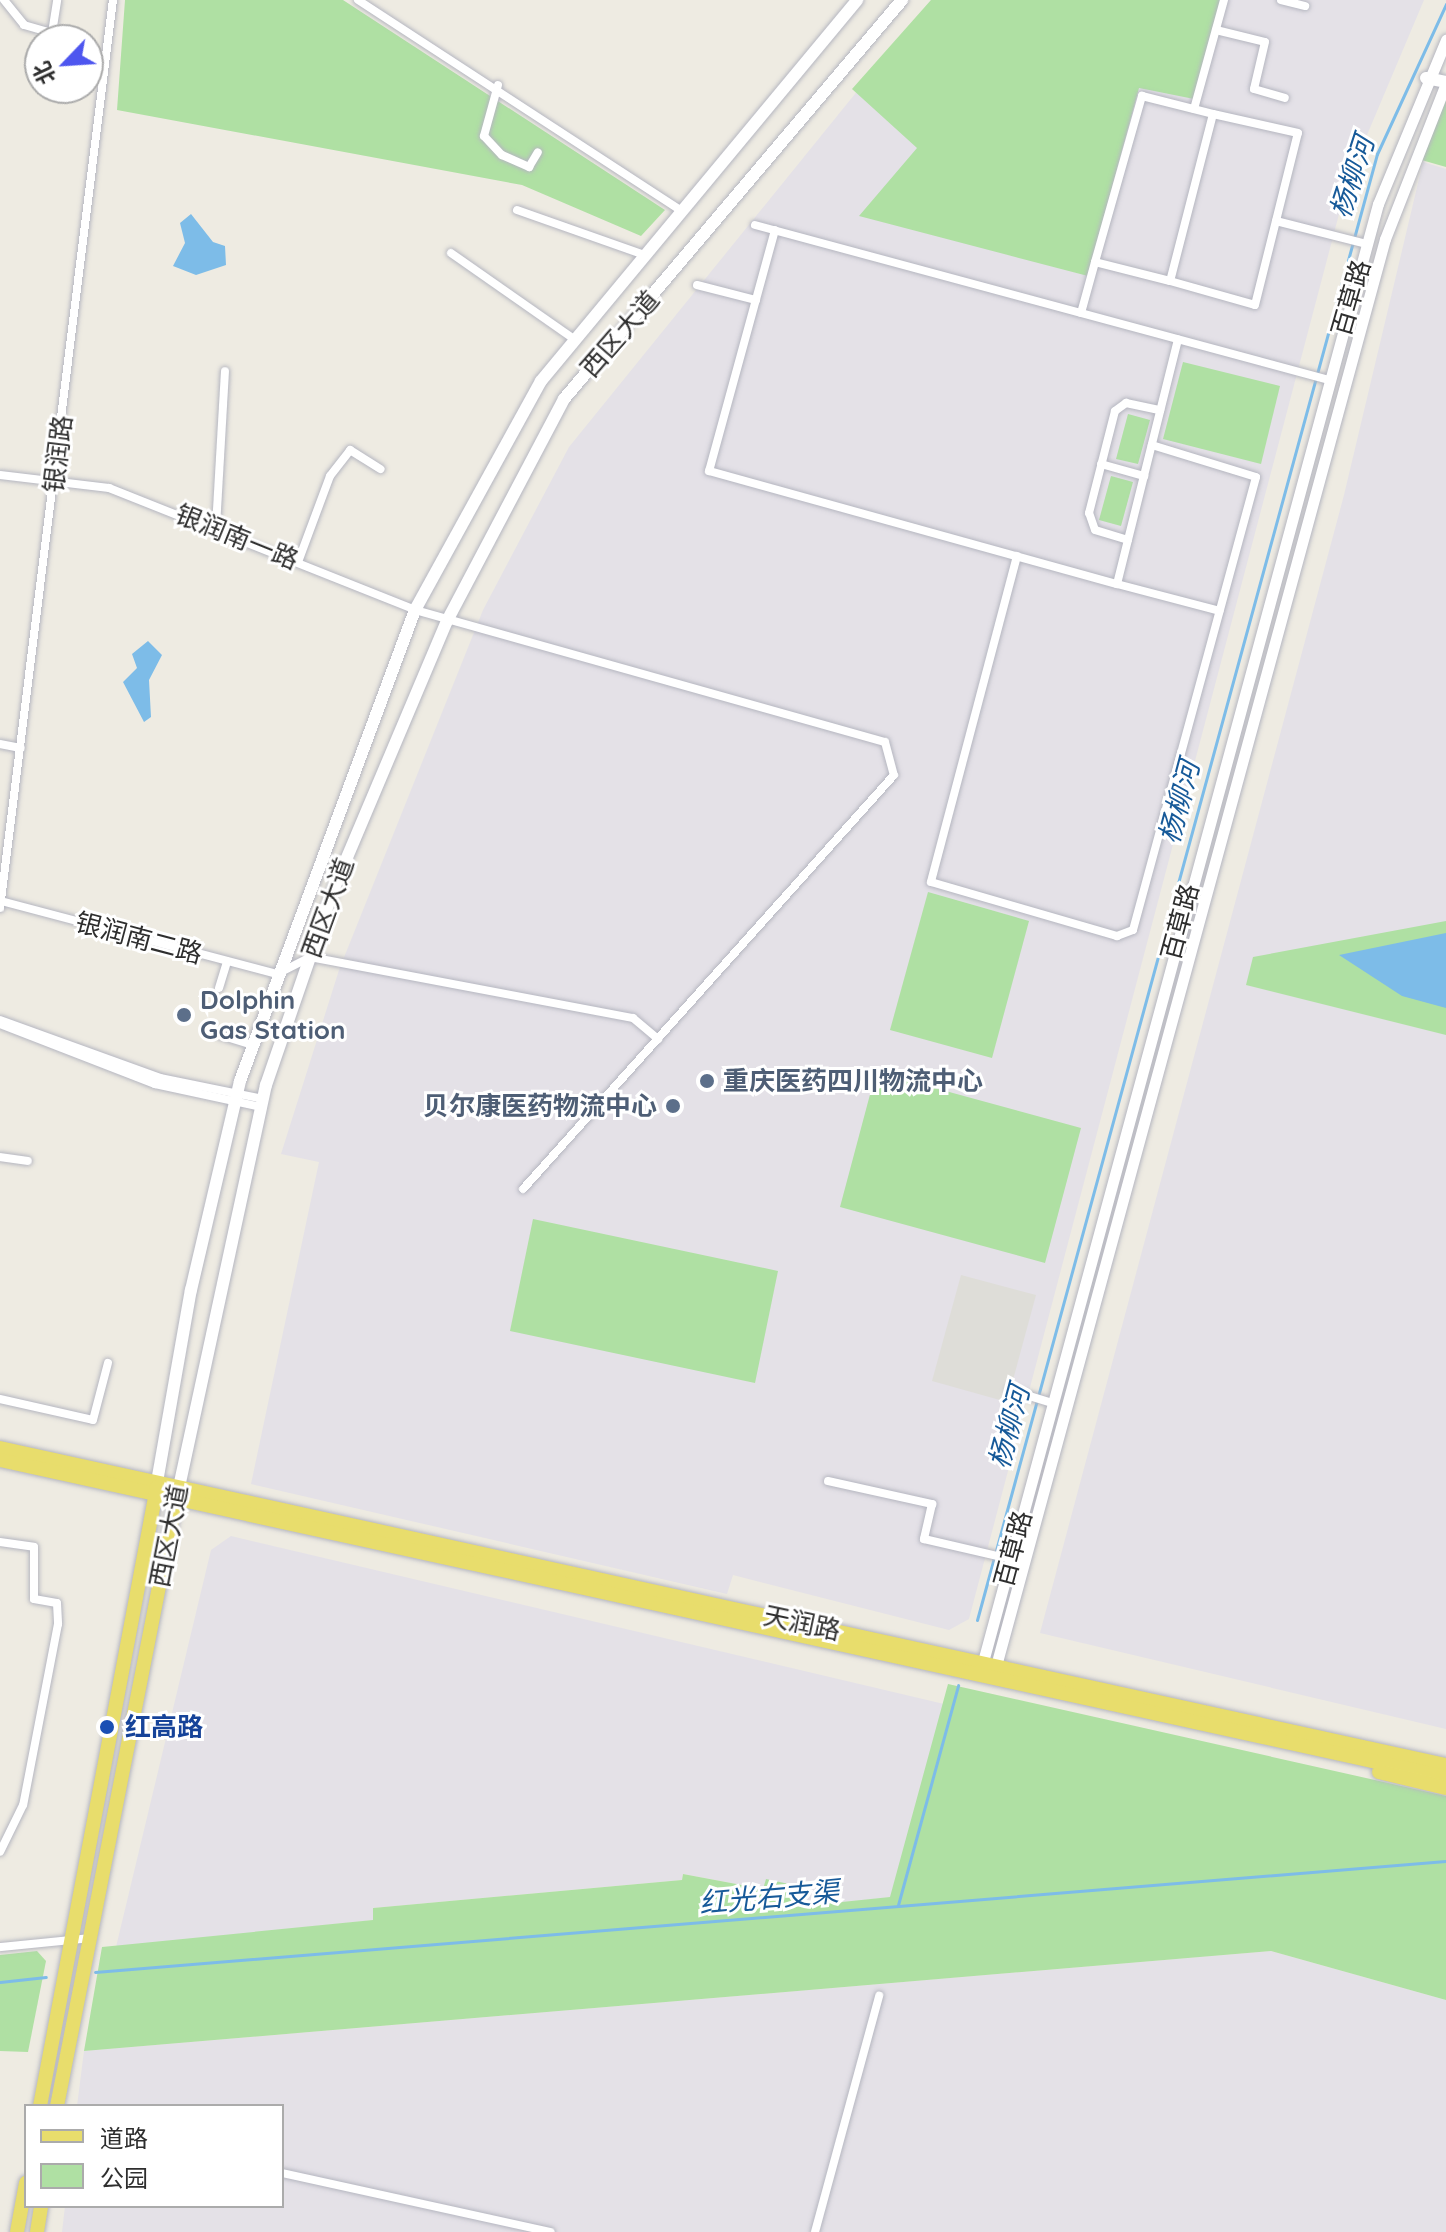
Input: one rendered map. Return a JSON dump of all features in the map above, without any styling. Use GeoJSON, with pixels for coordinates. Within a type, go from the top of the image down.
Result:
{"type":"FeatureCollection","features":[{"type":"Feature","properties":{"kind":"main road","name":"西区大道"},"geometry":{"type":"LineString","coordinates":[[40,2104],[69,1939],[157,1489],[191,1290],[236,1098],[277,974],[415,610],[541,381],[679,209],[857,0]]}},
{"type":"Feature","properties":{"kind":"main road","name":"西区大道"},"geometry":{"type":"LineString","coordinates":[[57,2104],[178,1493],[262,1103],[310,957],[447,621],[564,399],[902,0]]}},
{"type":"Feature","properties":{"kind":"main road"},"geometry":{"type":"LineString","coordinates":[[1426,78],[1446,82]]}},
{"type":"Feature","properties":{"kind":"main road"},"geometry":{"type":"LineString","coordinates":[[0,1442],[35,1462]]}},
{"type":"Feature","properties":{"kind":"main road"},"geometry":{"type":"LineString","coordinates":[[0,1448],[35,1462],[178,1493]]}},
{"type":"Feature","properties":{"kind":"main road"},"geometry":{"type":"LineString","coordinates":[[0,1462],[35,1462]]}},
{"type":"Feature","properties":{"kind":"main road","name":"天润路"},"geometry":{"type":"LineString","coordinates":[[178,1493],[1289,1736],[1446,1765]]}},
{"type":"Feature","properties":{"kind":"main road"},"geometry":{"type":"LineString","coordinates":[[1289,1736],[1446,1756]]}},
{"type":"Feature","properties":{"kind":"main road"},"geometry":{"type":"LineString","coordinates":[[1289,1736],[1446,1788]]}},
{"type":"Feature","properties":{"kind":"main road","name":"天润路"},"geometry":{"type":"LineString","coordinates":[[1289,1736],[1446,1777]]}},
{"type":"Feature","properties":{"kind":"main road"},"geometry":{"type":"LineString","coordinates":[[17,2232],[24,2194]]}},
{"type":"Feature","properties":{"kind":"main road"},"geometry":{"type":"LineString","coordinates":[[37,2232],[41,2208]]}},
{"type":"Feature","properties":{"kind":"street"},"geometry":{"type":"LineString","coordinates":[[4,0],[24,25],[52,33],[57,0]]}},
{"type":"Feature","properties":{"kind":"street","name":"银润路"},"geometry":{"type":"LineString","coordinates":[[0,908],[55,481],[99,173],[113,0]]}},
{"type":"Feature","properties":{"kind":"street"},"geometry":{"type":"LineString","coordinates":[[358,0],[498,85],[679,209]]}},
{"type":"Feature","properties":{"kind":"street"},"geometry":{"type":"LineString","coordinates":[[1194,109],[1224,0]]}},
{"type":"Feature","properties":{"kind":"street"},"geometry":{"type":"LineString","coordinates":[[1281,0],[1305,6]]}},
{"type":"Feature","properties":{"kind":"street"},"geometry":{"type":"LineString","coordinates":[[1216,30],[1265,42],[1254,89],[1285,98]]}},
{"type":"Feature","properties":{"kind":"street","name":"百草路"},"geometry":{"type":"LineString","coordinates":[[988,1670],[1000,1556],[1358,242],[1426,78],[1446,40]]}},
{"type":"Feature","properties":{"kind":"street","name":"百草路"},"geometry":{"type":"LineString","coordinates":[[988,1670],[1385,239],[1446,82]]}},
{"type":"Feature","properties":{"kind":"street"},"geometry":{"type":"LineString","coordinates":[[498,85],[484,136],[502,155],[529,167],[538,152]]}},
{"type":"Feature","properties":{"kind":"street"},"geometry":{"type":"LineString","coordinates":[[1081,313],[1095,262],[1142,96],[1298,133],[1255,305],[1095,262]]}},
{"type":"Feature","properties":{"kind":"street"},"geometry":{"type":"LineString","coordinates":[[1170,281],[1213,114]]}},
{"type":"Feature","properties":{"kind":"street"},"geometry":{"type":"LineString","coordinates":[[517,210],[642,254]]}},
{"type":"Feature","properties":{"kind":"street"},"geometry":{"type":"LineString","coordinates":[[1276,221],[1358,242]]}},
{"type":"Feature","properties":{"kind":"street"},"geometry":{"type":"LineString","coordinates":[[755,225],[1321,378]]}},
{"type":"Feature","properties":{"kind":"street"},"geometry":{"type":"LineString","coordinates":[[775,230],[709,471],[1220,611]]}},
{"type":"Feature","properties":{"kind":"street"},"geometry":{"type":"LineString","coordinates":[[451,253],[574,339]]}},
{"type":"Feature","properties":{"kind":"street"},"geometry":{"type":"LineString","coordinates":[[697,285],[756,300]]}},
{"type":"Feature","properties":{"kind":"street"},"geometry":{"type":"LineString","coordinates":[[1117,584],[1178,339]]}},
{"type":"Feature","properties":{"kind":"street"},"geometry":{"type":"LineString","coordinates":[[216,527],[225,371]]}},
{"type":"Feature","properties":{"kind":"street"},"geometry":{"type":"LineString","coordinates":[[1128,540],[1095,530],[1089,513],[1101,464],[1115,411],[1126,403],[1160,410]]}},
{"type":"Feature","properties":{"kind":"street"},"geometry":{"type":"LineString","coordinates":[[1017,556],[931,882],[936,889],[1117,936],[1133,930],[1256,477],[1152,445]]}},
{"type":"Feature","properties":{"kind":"street"},"geometry":{"type":"LineString","coordinates":[[298,562],[330,476],[350,450],[380,469]]}},
{"type":"Feature","properties":{"kind":"street"},"geometry":{"type":"LineString","coordinates":[[1101,464],[1144,476]]}},
{"type":"Feature","properties":{"kind":"street","name":"银润南一路"},"geometry":{"type":"LineString","coordinates":[[0,475],[109,488],[216,527],[447,621],[885,742],[894,775],[658,1039]]}},
{"type":"Feature","properties":{"kind":"street"},"geometry":{"type":"LineString","coordinates":[[0,744],[21,748]]}},
{"type":"Feature","properties":{"kind":"street","name":"银润南二路"},"geometry":{"type":"LineString","coordinates":[[1,901],[277,974]]}},
{"type":"Feature","properties":{"kind":"street"},"geometry":{"type":"LineString","coordinates":[[277,974],[310,957],[633,1018],[658,1039],[523,1189]]}},
{"type":"Feature","properties":{"kind":"street"},"geometry":{"type":"LineString","coordinates":[[219,988],[227,961]]}},
{"type":"Feature","properties":{"kind":"street"},"geometry":{"type":"LineString","coordinates":[[0,1022],[126,1068],[262,1103]]}},
{"type":"Feature","properties":{"kind":"street"},"geometry":{"type":"LineString","coordinates":[[220,1035],[253,1045]]}},
{"type":"Feature","properties":{"kind":"street"},"geometry":{"type":"LineString","coordinates":[[0,1157],[28,1161]]}},
{"type":"Feature","properties":{"kind":"street"},"geometry":{"type":"LineString","coordinates":[[0,1399],[93,1420],[108,1363]]}},
{"type":"Feature","properties":{"kind":"street"},"geometry":{"type":"LineString","coordinates":[[1010,1390],[1042,1400]]}},
{"type":"Feature","properties":{"kind":"street"},"geometry":{"type":"LineString","coordinates":[[828,1481],[932,1504],[924,1539],[1000,1556]]}},
{"type":"Feature","properties":{"kind":"street"},"geometry":{"type":"LineString","coordinates":[[0,1542],[34,1547],[34,1599],[57,1603],[58,1624],[23,1805],[0,1852]]}},
{"type":"Feature","properties":{"kind":"street"},"geometry":{"type":"LineString","coordinates":[[0,1947],[90,1938]]}},
{"type":"Feature","properties":{"kind":"street"},"geometry":{"type":"LineString","coordinates":[[815,2232],[879,1996]]}},
{"type":"Feature","properties":{"kind":"street"},"geometry":{"type":"LineString","coordinates":[[284,2173],[551,2232]]}},
{"type":"Feature","properties":{"kind":"shaded area"},"geometry":{"type":"Polygon","coordinates":[[[931,0],[1424,0],[1348,180],[969,1619],[949,1630],[733,1575],[727,1594],[251,1484],[319,1162],[281,1154],[339,970],[483,610],[569,447],[931,0]]]}},
{"type":"Feature","properties":{"kind":"shaded area"},"geometry":{"type":"Polygon","coordinates":[[[1423,162],[1446,169],[1446,1729],[1040,1633],[1344,495],[1423,162]]]}},
{"type":"Feature","properties":{"kind":"shaded area"},"geometry":{"type":"Polygon","coordinates":[[[961,1275],[1036,1295],[1007,1402],[932,1381],[961,1275]]]}},
{"type":"Feature","properties":{"kind":"shaded area"},"geometry":{"type":"Polygon","coordinates":[[[231,1536],[944,1704],[891,1897],[793,1908],[798,1887],[763,1889],[683,1874],[682,1880],[373,1908],[374,1920],[116,1947],[211,1550],[231,1536]]]}},
{"type":"Feature","properties":{"kind":"shaded area"},"geometry":{"type":"Polygon","coordinates":[[[1271,1951],[1446,2000],[1446,2232],[62,2232],[65,2208],[284,2208],[284,2104],[77,2104],[84,2051],[1271,1951]]]}},
{"type":"Feature","properties":{"kind":"green space"},"geometry":{"type":"Polygon","coordinates":[[[125,0],[343,0],[665,210],[641,236],[522,185],[117,110],[125,0]]]}},
{"type":"Feature","properties":{"kind":"green space"},"geometry":{"type":"Polygon","coordinates":[[[931,0],[1221,0],[1194,99],[1139,88],[1088,276],[859,216],[917,148],[852,89],[931,0]]]}},
{"type":"Feature","properties":{"kind":"green space"},"geometry":{"type":"Polygon","coordinates":[[[1446,99],[1446,167],[1418,159],[1446,99]]]}},
{"type":"Feature","properties":{"kind":"green space"},"geometry":{"type":"Polygon","coordinates":[[[1183,362],[1280,386],[1261,464],[1163,439],[1183,362]]]}},
{"type":"Feature","properties":{"kind":"green space"},"geometry":{"type":"Polygon","coordinates":[[[1128,414],[1150,420],[1138,464],[1116,459],[1128,414]]]}},
{"type":"Feature","properties":{"kind":"green space"},"geometry":{"type":"Polygon","coordinates":[[[1111,476],[1133,482],[1121,526],[1099,520],[1111,476]]]}},
{"type":"Feature","properties":{"kind":"green space"},"geometry":{"type":"Polygon","coordinates":[[[928,892],[1029,921],[992,1058],[890,1030],[928,892]]]}},
{"type":"Feature","properties":{"kind":"green space"},"geometry":{"type":"Polygon","coordinates":[[[1446,921],[1446,1035],[1246,985],[1253,957],[1446,921]]]}},
{"type":"Feature","properties":{"kind":"green space"},"geometry":{"type":"Polygon","coordinates":[[[876,1072],[1081,1128],[1045,1263],[840,1207],[876,1072]]]}},
{"type":"Feature","properties":{"kind":"green space"},"geometry":{"type":"Polygon","coordinates":[[[533,1219],[778,1271],[755,1383],[510,1331],[533,1219]]]}},
{"type":"Feature","properties":{"kind":"green space"},"geometry":{"type":"Polygon","coordinates":[[[948,1684],[1446,1796],[1446,2000],[1271,1951],[84,2051],[102,1947],[373,1920],[373,1908],[682,1880],[683,1874],[763,1889],[766,1879],[798,1886],[794,1907],[890,1897],[948,1684]]]}},
{"type":"Feature","properties":{"kind":"green space"},"geometry":{"type":"Polygon","coordinates":[[[37,1951],[46,1961],[28,2052],[0,2051],[0,1955],[37,1951]]]}},
{"type":"Feature","properties":{"kind":"water"},"geometry":{"type":"Polygon","coordinates":[[[191,214],[213,242],[225,246],[226,265],[196,275],[173,266],[185,243],[180,223],[191,214]]]}},
{"type":"Feature","properties":{"kind":"water"},"geometry":{"type":"Polygon","coordinates":[[[148,641],[162,655],[149,680],[151,717],[144,722],[123,682],[137,668],[132,654],[148,641]]]}},
{"type":"Feature","properties":{"kind":"water"},"geometry":{"type":"Polygon","coordinates":[[[1446,933],[1446,1008],[1402,996],[1339,955],[1446,933]]]}},
{"type":"Feature","properties":{"kind":"waterway","name":"杨柳河"},"geometry":{"type":"LineString","coordinates":[[977,1620],[1377,154],[1446,4]]}},
{"type":"Feature","properties":{"kind":"waterway","name":"杨柳河"},"geometry":{"type":"LineString","coordinates":[[898,1905],[958,1685]]}},
{"type":"Feature","properties":{"kind":"waterway","name":"红光右支渠"},"geometry":{"type":"LineString","coordinates":[[95,1972],[1446,1861]]}},
{"type":"Feature","properties":{"kind":"waterway","name":"红光右支渠"},"geometry":{"type":"LineString","coordinates":[[0,1982],[46,1977]]}},
{"type":"Feature","properties":{"kind":"place","name":"Dolphin Gas Station"},"geometry":{"type":"Point","coordinates":[184,1015]}},
{"type":"Feature","properties":{"kind":"place","name":"重庆医药四川物流中心"},"geometry":{"type":"Point","coordinates":[707,1081]}},
{"type":"Feature","properties":{"kind":"place","name":"贝尔康医药物流中心"},"geometry":{"type":"Point","coordinates":[673,1106]}},
{"type":"Feature","properties":{"kind":"place","name":"红高路"},"geometry":{"type":"Point","coordinates":[107,1727]}}]}
